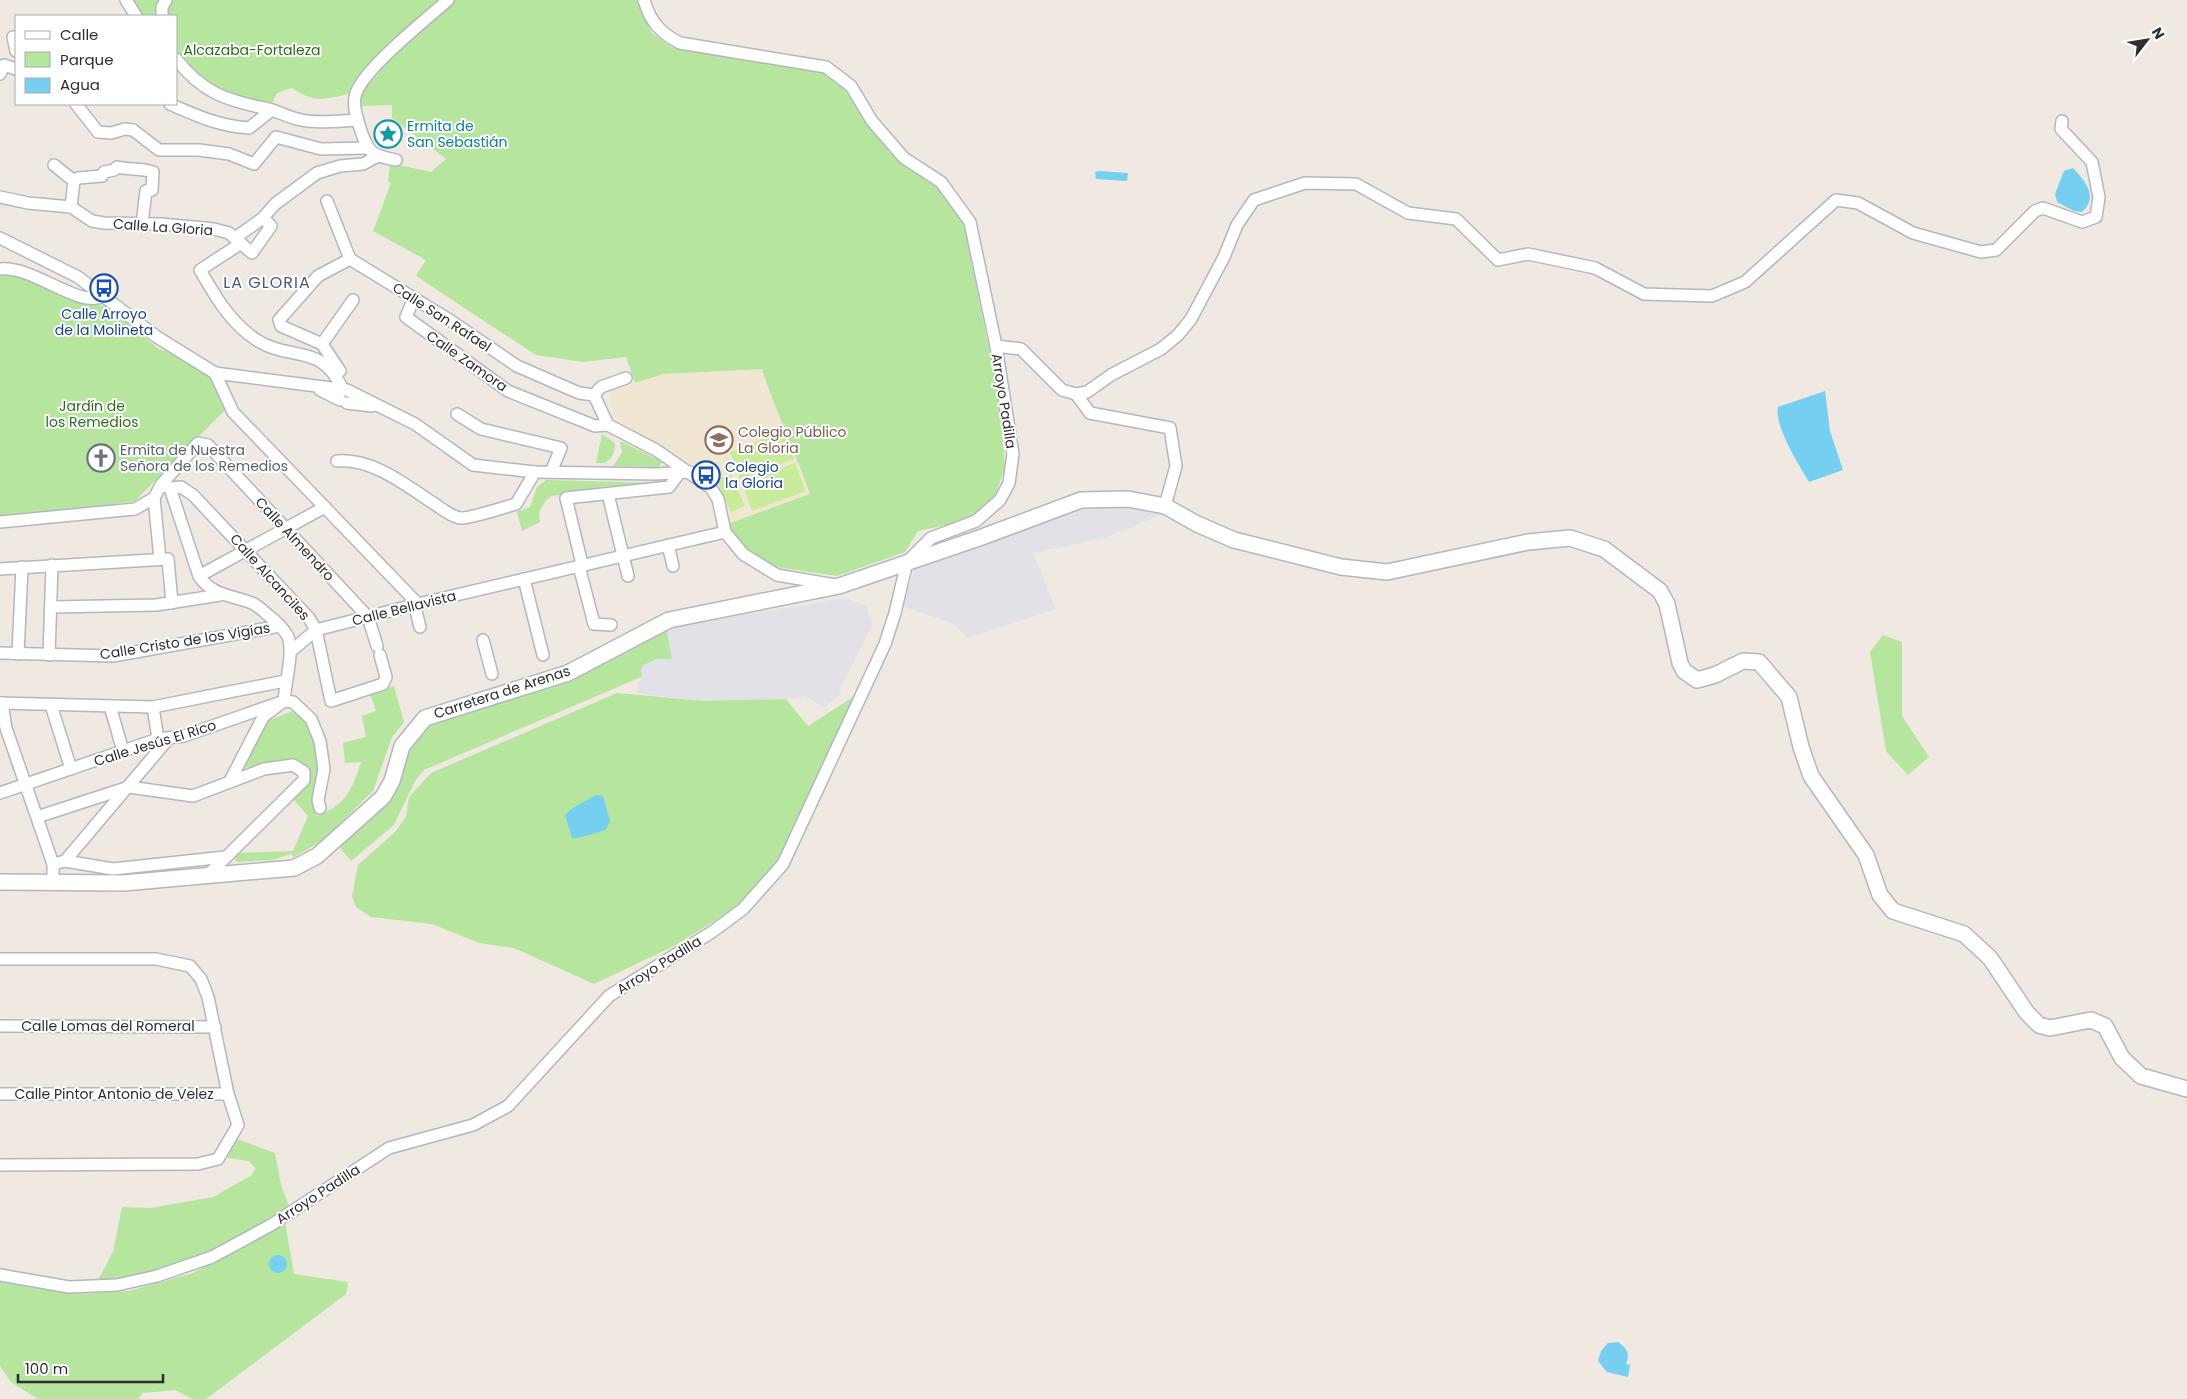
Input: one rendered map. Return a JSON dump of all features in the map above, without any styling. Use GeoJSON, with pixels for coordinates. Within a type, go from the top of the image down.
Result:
{"type":"FeatureCollection","features":[{"type":"Feature","properties":{"kind":"street"},"geometry":{"type":"LineString","coordinates":[[126,0],[135,15]]}},
{"type":"Feature","properties":{"kind":"street"},"geometry":{"type":"LineString","coordinates":[[162,15],[162,7],[166,0]]}},
{"type":"Feature","properties":{"kind":"street"},"geometry":{"type":"LineString","coordinates":[[366,148],[358,120],[355,96],[365,79],[386,56],[448,0]]}},
{"type":"Feature","properties":{"kind":"street","name":"Arroyo Padilla"},"geometry":{"type":"LineString","coordinates":[[0,1275],[69,1287],[117,1286],[157,1276],[212,1256],[271,1225],[389,1148],[473,1126],[508,1106],[610,996],[712,932],[743,909],[783,864],[885,644],[895,613],[907,562],[931,538],[976,522],[1000,500],[1009,483],[1013,454],[996,346],[970,222],[941,182],[904,158],[895,149],[872,120],[851,86],[826,67],[680,43],[662,34],[648,16],[644,0]]}},
{"type":"Feature","properties":{"kind":"street"},"geometry":{"type":"LineString","coordinates":[[13,37],[15,47]]}},
{"type":"Feature","properties":{"kind":"street"},"geometry":{"type":"LineString","coordinates":[[178,62],[189,76],[213,92],[238,103],[272,110],[307,121],[358,120]]}},
{"type":"Feature","properties":{"kind":"street"},"geometry":{"type":"LineString","coordinates":[[2,70],[15,69]]}},
{"type":"Feature","properties":{"kind":"street"},"geometry":{"type":"LineString","coordinates":[[77,105],[98,132],[111,133],[126,129],[133,130],[159,150],[199,150],[229,154],[254,164],[276,137],[321,149],[366,148],[378,156],[396,160]]}},
{"type":"Feature","properties":{"kind":"street"},"geometry":{"type":"LineString","coordinates":[[172,105],[200,118],[233,127],[249,128],[272,110]]}},
{"type":"Feature","properties":{"kind":"street"},"geometry":{"type":"LineString","coordinates":[[996,346],[1021,349],[1062,390],[1076,394],[1086,392],[1111,374],[1154,353],[1178,335],[1191,319],[1224,257],[1237,225],[1254,200],[1306,183],[1356,184],[1408,213],[1456,219],[1498,260],[1528,254],[1595,268],[1644,294],[1712,296],[1745,282],[1836,200],[1858,203],[1913,233],[1981,252],[1996,250],[2035,211],[2043,208],[2082,222],[2096,217],[2099,198],[2092,162],[2061,129],[2062,121]]}},
{"type":"Feature","properties":{"kind":"street"},"geometry":{"type":"LineString","coordinates":[[345,395],[337,377],[322,360],[275,348],[255,340],[233,321],[200,270],[237,241],[263,218],[275,204],[317,173],[340,166],[363,164],[378,156]]}},
{"type":"Feature","properties":{"kind":"street"},"geometry":{"type":"LineString","coordinates":[[54,165],[74,180]]}},
{"type":"Feature","properties":{"kind":"street"},"geometry":{"type":"LineString","coordinates":[[74,180],[102,176],[104,172],[117,167],[133,171],[144,169],[153,172],[152,190],[146,191],[143,205],[142,224]]}},
{"type":"Feature","properties":{"kind":"street"},"geometry":{"type":"LineString","coordinates":[[0,197],[28,203],[71,207],[74,180]]}},
{"type":"Feature","properties":{"kind":"street"},"geometry":{"type":"LineString","coordinates":[[327,201],[350,259],[318,276],[279,320],[281,326],[322,344],[344,377],[345,395]]}},
{"type":"Feature","properties":{"kind":"street","name":"Calle La Gloria"},"geometry":{"type":"LineString","coordinates":[[71,207],[92,221],[104,224],[142,224],[214,229],[229,233],[252,253],[271,226],[263,218]]}},
{"type":"Feature","properties":{"kind":"street"},"geometry":{"type":"LineString","coordinates":[[0,238],[78,277],[157,337],[215,373],[314,387],[386,408],[415,424],[473,465],[536,472],[656,474],[685,472]]}},
{"type":"Feature","properties":{"kind":"street","name":"Calle San Rafael"},"geometry":{"type":"LineString","coordinates":[[350,259],[414,298],[517,366],[579,393],[594,395]]}},
{"type":"Feature","properties":{"kind":"street"},"geometry":{"type":"LineString","coordinates":[[0,269],[30,273],[87,300],[105,296]]}},
{"type":"Feature","properties":{"kind":"street","name":"Calle Zamora"},"geometry":{"type":"LineString","coordinates":[[414,298],[406,317],[508,391],[595,426],[608,425]]}},
{"type":"Feature","properties":{"kind":"street"},"geometry":{"type":"LineString","coordinates":[[322,344],[353,300]]}},
{"type":"Feature","properties":{"kind":"street"},"geometry":{"type":"LineString","coordinates":[[215,373],[234,412],[418,604],[416,611],[420,627]]}},
{"type":"Feature","properties":{"kind":"street"},"geometry":{"type":"LineString","coordinates":[[626,378],[601,387],[594,395],[608,425],[656,450],[685,472],[711,488],[718,499],[726,532],[743,554],[777,575],[803,578],[839,586]]}},
{"type":"Feature","properties":{"kind":"street"},"geometry":{"type":"LineString","coordinates":[[1076,394],[1090,413],[1170,428],[1176,466],[1165,506]]}},
{"type":"Feature","properties":{"kind":"street"},"geometry":{"type":"LineString","coordinates":[[457,414],[481,429],[561,448],[552,472]]}},
{"type":"Feature","properties":{"kind":"street","name":"Calle Almendro"},"geometry":{"type":"LineString","coordinates":[[166,486],[198,444],[208,445],[368,617],[379,650]]}},
{"type":"Feature","properties":{"kind":"street"},"geometry":{"type":"LineString","coordinates":[[337,461],[350,460],[378,469],[398,479],[450,514],[462,518],[516,504],[536,472]]}},
{"type":"Feature","properties":{"kind":"street"},"geometry":{"type":"LineString","coordinates":[[611,625],[594,624],[580,570],[582,564],[566,498],[669,487],[685,472]]}},
{"type":"Feature","properties":{"kind":"street"},"geometry":{"type":"LineString","coordinates":[[0,522],[135,509],[154,498],[166,486],[199,576],[204,584],[220,595],[254,604],[280,626],[288,636],[290,652],[284,701]]}},
{"type":"Feature","properties":{"kind":"street","name":"Calle Alcanciles"},"geometry":{"type":"LineString","coordinates":[[166,486],[181,487],[193,495],[309,618],[316,630],[331,701],[383,684],[386,677],[379,650]]}},
{"type":"Feature","properties":{"kind":"street"},"geometry":{"type":"LineString","coordinates":[[608,494],[628,576]]}},
{"type":"Feature","properties":{"kind":"street"},"geometry":{"type":"LineString","coordinates":[[154,498],[160,559]]}},
{"type":"Feature","properties":{"kind":"street","name":"Carretera de Arenas"},"geometry":{"type":"LineString","coordinates":[[1,879],[123,883],[294,868],[317,856],[383,797],[392,782],[402,746],[425,718],[568,673],[668,620],[839,586],[982,537],[1081,500],[1128,499],[1165,506],[1197,524],[1234,540],[1341,567],[1387,572],[1528,542],[1570,538],[1604,549],[1660,591],[1667,604],[1680,663],[1684,671],[1697,680],[1715,674],[1743,660],[1759,662],[1767,669],[1789,697],[1801,747],[1812,776],[1866,855],[1880,895],[1893,911],[1964,934],[1990,958],[2027,1013],[2039,1025],[2050,1028],[2091,1020],[2105,1026],[2122,1058],[2141,1076],[2187,1089]]}},
{"type":"Feature","properties":{"kind":"street"},"geometry":{"type":"LineString","coordinates":[[199,576],[325,507]]}},
{"type":"Feature","properties":{"kind":"street","name":"Calle Bellavista"},"geometry":{"type":"LineString","coordinates":[[290,652],[316,630],[582,564],[726,532]]}},
{"type":"Feature","properties":{"kind":"street"},"geometry":{"type":"LineString","coordinates":[[668,545],[673,566]]}},
{"type":"Feature","properties":{"kind":"street"},"geometry":{"type":"LineString","coordinates":[[0,569],[168,559],[172,603]]}},
{"type":"Feature","properties":{"kind":"street"},"geometry":{"type":"LineString","coordinates":[[48,655],[52,565]]}},
{"type":"Feature","properties":{"kind":"street"},"geometry":{"type":"LineString","coordinates":[[18,654],[22,567]]}},
{"type":"Feature","properties":{"kind":"street"},"geometry":{"type":"LineString","coordinates":[[524,579],[543,655]]}},
{"type":"Feature","properties":{"kind":"street"},"geometry":{"type":"LineString","coordinates":[[51,607],[172,603],[220,595]]}},
{"type":"Feature","properties":{"kind":"street","name":"Calle Cristo de los Vigías"},"geometry":{"type":"LineString","coordinates":[[0,653],[113,656],[280,626]]}},
{"type":"Feature","properties":{"kind":"street"},"geometry":{"type":"LineString","coordinates":[[483,640],[492,674]]}},
{"type":"Feature","properties":{"kind":"street"},"geometry":{"type":"LineString","coordinates":[[59,862],[37,817],[25,785],[6,728],[1,703],[153,707],[285,681]]}},
{"type":"Feature","properties":{"kind":"street"},"geometry":{"type":"LineString","coordinates":[[230,781],[263,717],[284,701],[293,702],[311,719],[320,742],[324,769],[318,800],[320,808]]}},
{"type":"Feature","properties":{"kind":"street","name":"Calle Jesús El Rico"},"geometry":{"type":"LineString","coordinates":[[0,793],[123,751],[163,739],[184,736],[284,701]]}},
{"type":"Feature","properties":{"kind":"street"},"geometry":{"type":"LineString","coordinates":[[51,705],[71,769]]}},
{"type":"Feature","properties":{"kind":"street"},"geometry":{"type":"LineString","coordinates":[[110,706],[123,751]]}},
{"type":"Feature","properties":{"kind":"street"},"geometry":{"type":"LineString","coordinates":[[53,882],[59,862],[129,787],[163,739],[153,707]]}},
{"type":"Feature","properties":{"kind":"street"},"geometry":{"type":"LineString","coordinates":[[37,817],[129,787],[193,796],[264,769],[293,765],[304,772],[304,780],[209,874]]}},
{"type":"Feature","properties":{"kind":"street"},"geometry":{"type":"LineString","coordinates":[[59,862],[113,869],[225,857]]}},
{"type":"Feature","properties":{"kind":"street"},"geometry":{"type":"LineString","coordinates":[[0,958],[156,960],[190,966],[201,979],[215,1027],[228,1094],[238,1125],[218,1159],[198,1164],[0,1165]]}},
{"type":"Feature","properties":{"kind":"street","name":"Calle Lomas del Romeral"},"geometry":{"type":"LineString","coordinates":[[0,1026],[215,1027]]}},
{"type":"Feature","properties":{"kind":"street","name":"Calle Pintor Antonio de Velez"},"geometry":{"type":"LineString","coordinates":[[0,1094],[228,1094]]}},
{"type":"Feature","properties":{"kind":"shaded area","name":"Colegio Público La Gloria"},"geometry":{"type":"Polygon","coordinates":[[[762,369],[776,410],[786,429],[810,495],[730,523],[723,497],[705,471],[623,425],[614,417],[608,392],[663,374],[762,369]]]}},
{"type":"Feature","properties":{"kind":"shaded area"},"geometry":{"type":"Polygon","coordinates":[[[1082,503],[1129,505],[1165,513],[1104,538],[1033,553],[1056,609],[968,638],[952,623],[902,606],[914,572],[922,562],[968,550],[1082,503]]]}},
{"type":"Feature","properties":{"kind":"shaded area"},"geometry":{"type":"Polygon","coordinates":[[[846,598],[867,606],[872,625],[838,695],[825,708],[805,696],[786,699],[704,701],[636,693],[641,677],[641,666],[656,659],[667,636],[666,628],[846,598]]]}},
{"type":"Feature","properties":{"kind":"green space"},"geometry":{"type":"Polygon","coordinates":[[[131,0],[161,0],[158,15],[141,15],[131,0]]]}},
{"type":"Feature","properties":{"kind":"green space","name":"Alcazaba-Fortaleza"},"geometry":{"type":"Polygon","coordinates":[[[172,0],[439,0],[358,77],[348,94],[319,99],[307,96],[292,88],[277,93],[271,105],[237,100],[199,78],[184,64],[178,54],[178,15],[167,15],[172,0]]]}},
{"type":"Feature","properties":{"kind":"green space"},"geometry":{"type":"Polygon","coordinates":[[[454,0],[637,0],[651,32],[671,47],[781,62],[824,73],[841,85],[889,152],[940,187],[964,225],[1000,404],[1005,468],[996,493],[983,510],[956,523],[918,531],[905,552],[837,576],[777,567],[749,553],[732,534],[730,523],[810,494],[762,369],[663,374],[635,383],[626,357],[583,362],[536,355],[416,276],[426,260],[373,231],[391,183],[388,181],[390,163],[431,172],[446,159],[392,118],[392,105],[361,106],[360,95],[402,46],[454,0]]]}},
{"type":"Feature","properties":{"kind":"green space","name":"Jardín de los Remedios"},"geometry":{"type":"Polygon","coordinates":[[[0,274],[16,275],[85,304],[106,306],[159,349],[180,356],[214,379],[227,408],[135,501],[56,513],[0,517],[0,274]]]}},
{"type":"Feature","properties":{"kind":"green space"},"geometry":{"type":"Polygon","coordinates":[[[783,431],[794,459],[740,479],[730,452],[783,431]]]}},
{"type":"Feature","properties":{"kind":"green space"},"geometry":{"type":"Polygon","coordinates":[[[602,434],[615,443],[615,450],[612,457],[605,463],[596,463],[602,434]]]}},
{"type":"Feature","properties":{"kind":"green space"},"geometry":{"type":"Polygon","coordinates":[[[620,441],[662,463],[658,467],[613,466],[622,453],[620,441]]]}},
{"type":"Feature","properties":{"kind":"green space"},"geometry":{"type":"Polygon","coordinates":[[[795,463],[806,491],[752,511],[742,483],[795,463]]]}},
{"type":"Feature","properties":{"kind":"green space"},"geometry":{"type":"Polygon","coordinates":[[[731,474],[745,506],[731,512],[717,480],[731,474]]]}},
{"type":"Feature","properties":{"kind":"green space"},"geometry":{"type":"Polygon","coordinates":[[[546,480],[662,483],[551,496],[541,507],[539,514],[540,522],[522,531],[517,512],[530,507],[537,487],[546,480]]]}},
{"type":"Feature","properties":{"kind":"green space"},"geometry":{"type":"Polygon","coordinates":[[[665,621],[672,659],[656,659],[642,666],[641,677],[424,770],[415,781],[394,825],[351,861],[334,840],[383,797],[425,718],[568,673],[665,621]]]}},
{"type":"Feature","properties":{"kind":"green space"},"geometry":{"type":"Polygon","coordinates":[[[1883,635],[1902,642],[1902,716],[1929,757],[1908,775],[1886,751],[1870,652],[1883,635]]]}},
{"type":"Feature","properties":{"kind":"green space"},"geometry":{"type":"Polygon","coordinates":[[[394,686],[404,722],[392,737],[373,791],[323,840],[294,857],[291,854],[273,860],[237,862],[235,859],[239,853],[293,851],[308,816],[293,799],[309,774],[306,766],[283,760],[244,768],[241,764],[266,722],[292,711],[300,717],[311,734],[317,765],[313,805],[317,816],[341,802],[354,781],[361,762],[345,763],[343,743],[366,737],[362,716],[376,711],[370,694],[394,686]]]}},
{"type":"Feature","properties":{"kind":"green space"},"geometry":{"type":"Polygon","coordinates":[[[617,693],[704,701],[786,699],[808,726],[858,694],[781,855],[763,878],[732,910],[674,946],[594,984],[514,948],[479,943],[432,924],[371,917],[356,907],[352,896],[358,865],[395,832],[406,817],[409,797],[431,773],[617,693]]]}},
{"type":"Feature","properties":{"kind":"green space"},"geometry":{"type":"Polygon","coordinates":[[[237,1139],[275,1153],[281,1185],[289,1206],[212,1253],[159,1272],[96,1284],[113,1252],[122,1207],[151,1208],[213,1197],[252,1175],[255,1168],[249,1161],[227,1158],[237,1139]]]}},
{"type":"Feature","properties":{"kind":"green space"},"geometry":{"type":"Polygon","coordinates":[[[285,1222],[294,1274],[348,1282],[346,1294],[206,1399],[193,1399],[175,1390],[143,1393],[138,1399],[38,1399],[11,1382],[0,1366],[0,1282],[81,1294],[129,1291],[193,1273],[285,1222]]]}},
{"type":"Feature","properties":{"kind":"water"},"geometry":{"type":"Polygon","coordinates":[[[2073,168],[2086,184],[2090,195],[2087,206],[2082,212],[2074,211],[2057,202],[2055,194],[2064,171],[2073,168]]]}},
{"type":"Feature","properties":{"kind":"water"},"geometry":{"type":"Polygon","coordinates":[[[1095,172],[1128,173],[1127,181],[1096,179],[1095,172]]]}},
{"type":"Feature","properties":{"kind":"water"},"geometry":{"type":"Polygon","coordinates":[[[1825,391],[1830,431],[1843,470],[1809,482],[1783,435],[1778,407],[1825,391]]]}},
{"type":"Feature","properties":{"kind":"water"},"geometry":{"type":"Polygon","coordinates":[[[596,795],[603,796],[610,821],[606,830],[572,838],[565,815],[571,809],[596,795]]]}},
{"type":"Feature","properties":{"kind":"water"},"geometry":{"type":"Polygon","coordinates":[[[274,1255],[282,1255],[287,1260],[285,1271],[274,1273],[269,1268],[269,1260],[274,1255]]]}},
{"type":"Feature","properties":{"kind":"water"},"geometry":{"type":"Polygon","coordinates":[[[1618,1342],[1628,1354],[1626,1364],[1630,1365],[1628,1377],[1607,1372],[1598,1361],[1601,1351],[1608,1343],[1618,1342]]]}},
{"type":"Feature","properties":{"kind":"place","name":"Ermita de San Sebastián"},"geometry":{"type":"Point","coordinates":[388,134]}},
{"type":"Feature","properties":{"kind":"place","name":"Calle Arroyo de la Molineta"},"geometry":{"type":"Point","coordinates":[104,288]}},
{"type":"Feature","properties":{"kind":"place","name":"Colegio Público La Gloria"},"geometry":{"type":"Point","coordinates":[719,440]}},
{"type":"Feature","properties":{"kind":"place","name":"Ermita de Nuestra Señora de los Remedios"},"geometry":{"type":"Point","coordinates":[101,458]}},
{"type":"Feature","properties":{"kind":"place","name":"Colegio la Gloria"},"geometry":{"type":"Point","coordinates":[706,475]}},
{"type":"Feature","properties":{"kind":"district","name":"LA GLORIA"},"geometry":{"type":"Point","coordinates":[267,282]}}]}
